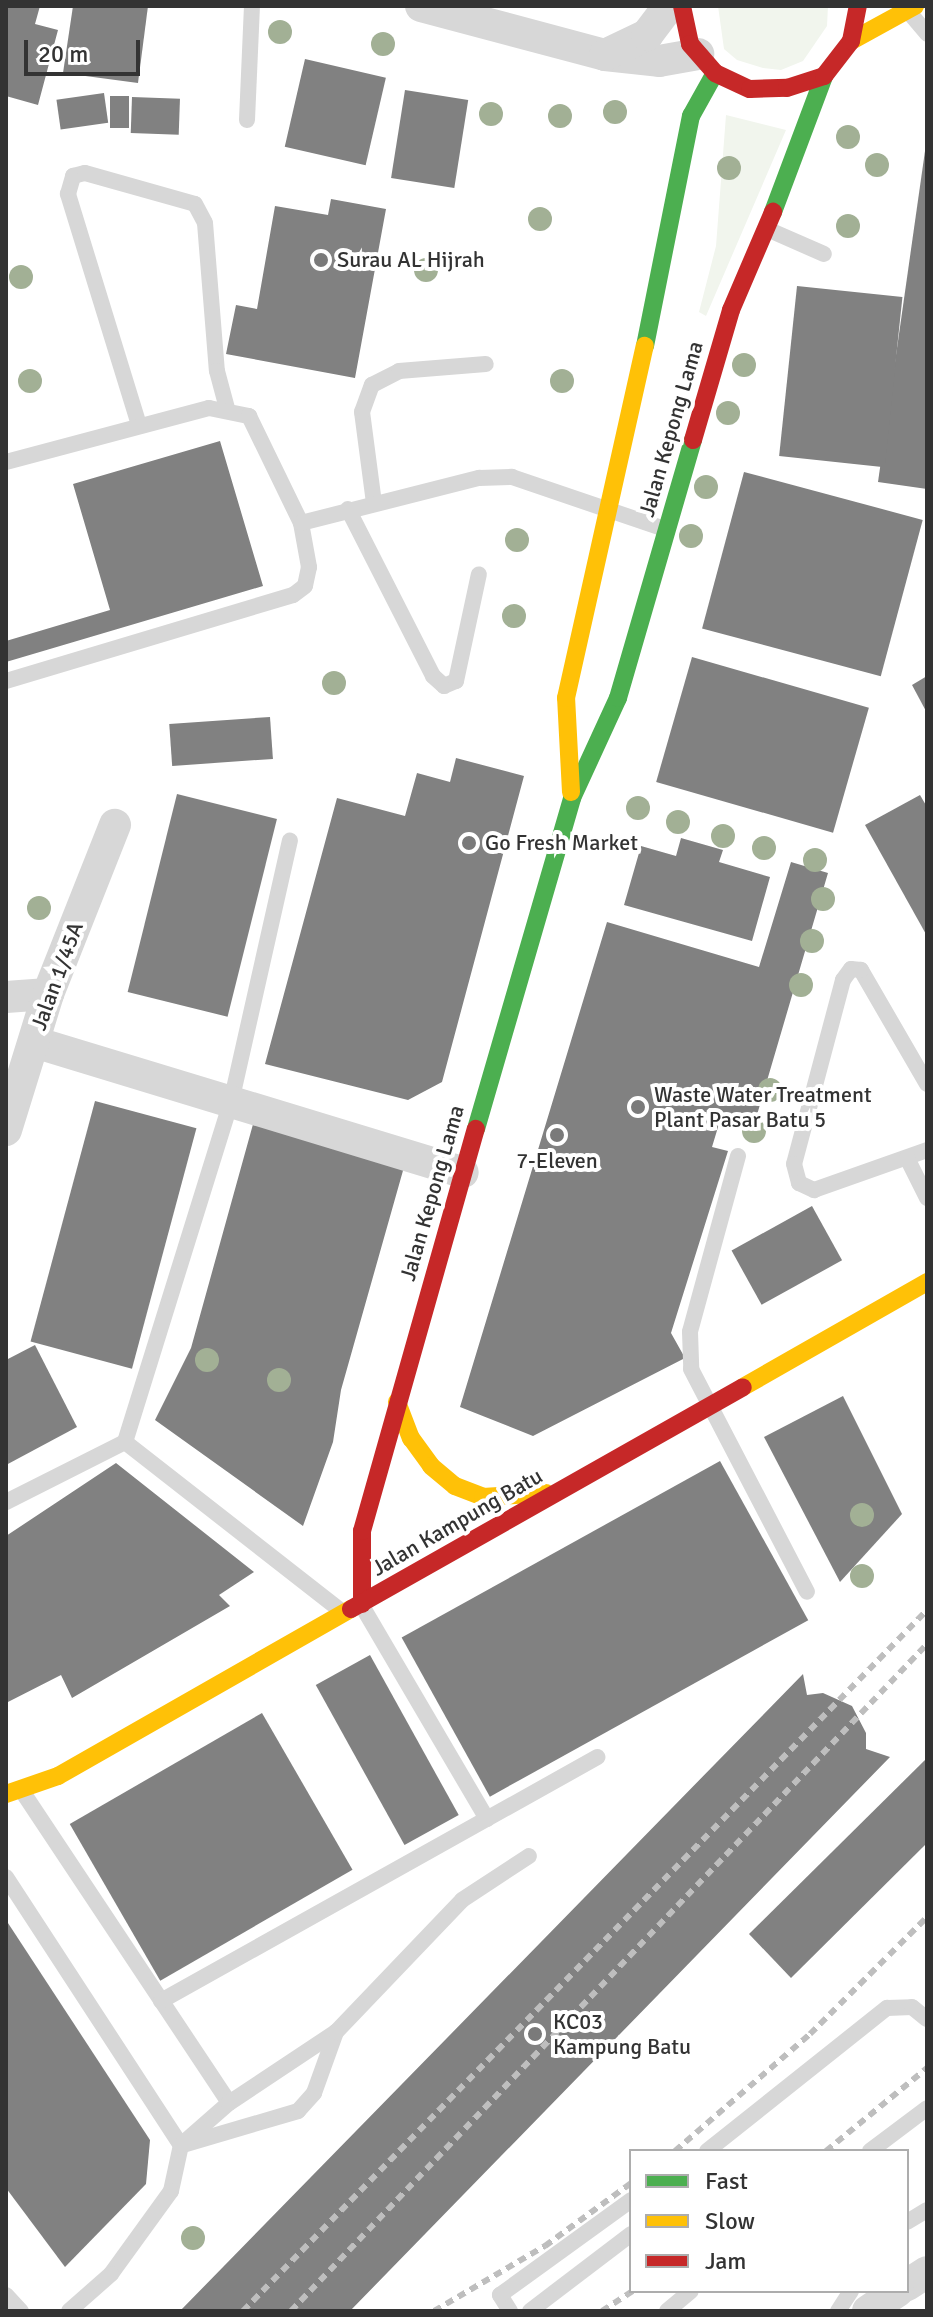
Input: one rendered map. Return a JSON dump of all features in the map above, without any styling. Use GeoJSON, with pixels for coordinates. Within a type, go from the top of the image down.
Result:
{"type":"FeatureCollection","features":[{"type":"Feature","properties":{"kind":"street"},"geometry":{"type":"LineString","coordinates":[[421,6],[605,55],[707,63]]}},
{"type":"Feature","properties":{"kind":"street"},"geometry":{"type":"LineString","coordinates":[[605,55],[647,35],[669,6]]}},
{"type":"Feature","properties":{"kind":"street"},"geometry":{"type":"LineString","coordinates":[[682,6],[683,26],[707,63],[750,89],[787,88],[824,76]]}},
{"type":"Feature","properties":{"kind":"street"},"geometry":{"type":"LineString","coordinates":[[851,41],[858,6]]}},
{"type":"Feature","properties":{"kind":"street"},"geometry":{"type":"LineString","coordinates":[[851,41],[911,8]]}},
{"type":"Feature","properties":{"kind":"street","name":"Jalan Kepong Lama"},"geometry":{"type":"LineString","coordinates":[[362,1604],[362,1531],[572,798],[618,698],[731,310],[824,76],[851,41]]}},
{"type":"Feature","properties":{"kind":"street","name":"Jalan Kepong Lama"},"geometry":{"type":"LineString","coordinates":[[572,798],[566,698],[612,511],[691,116],[707,63]]}},
{"type":"Feature","properties":{"kind":"street","name":"Jalan 1/45A"},"geometry":{"type":"LineString","coordinates":[[6,1130],[48,994],[115,825]]}},
{"type":"Feature","properties":{"kind":"street"},"geometry":{"type":"LineString","coordinates":[[6,997],[48,994]]}},
{"type":"Feature","properties":{"kind":"street"},"geometry":{"type":"LineString","coordinates":[[34,1042],[463,1172]]}},
{"type":"Feature","properties":{"kind":"street","name":"Jalan Kampung Batu"},"geometry":{"type":"LineString","coordinates":[[14,1792],[58,1776],[927,1282]]}},
{"type":"Feature","properties":{"kind":"street"},"geometry":{"type":"LineString","coordinates":[[397,1402],[411,1438],[431,1466],[455,1486],[483,1497],[560,1491]]}},
{"type":"Feature","properties":{"kind":"street"},"geometry":{"type":"LineString","coordinates":[[909,2284],[927,2272]]}},
{"type":"Feature","properties":{"kind":"street"},"geometry":{"type":"LineString","coordinates":[[868,2311],[895,2293]]}},
{"type":"Feature","properties":{"kind":"lane"},"geometry":{"type":"LineString","coordinates":[[247,120],[252,6]]}},
{"type":"Feature","properties":{"kind":"lane"},"geometry":{"type":"LineString","coordinates":[[911,8],[927,34]]}},
{"type":"Feature","properties":{"kind":"lane"},"geometry":{"type":"LineString","coordinates":[[139,425],[68,194],[73,176],[85,173],[195,204],[205,223],[217,371],[227,409]]}},
{"type":"Feature","properties":{"kind":"lane"},"geometry":{"type":"LineString","coordinates":[[765,228],[824,254]]}},
{"type":"Feature","properties":{"kind":"lane"},"geometry":{"type":"LineString","coordinates":[[374,503],[362,412],[372,385],[399,371],[486,364]]}},
{"type":"Feature","properties":{"kind":"lane"},"geometry":{"type":"LineString","coordinates":[[6,462],[209,408],[227,409],[249,416],[301,523],[309,567],[305,586],[293,595],[6,681]]}},
{"type":"Feature","properties":{"kind":"lane"},"geometry":{"type":"LineString","coordinates":[[301,523],[479,478],[512,477],[667,529]]}},
{"type":"Feature","properties":{"kind":"lane"},"geometry":{"type":"LineString","coordinates":[[348,509],[433,676],[444,686],[456,681],[479,574]]}},
{"type":"Feature","properties":{"kind":"lane"},"geometry":{"type":"LineString","coordinates":[[6,1502],[125,1442],[231,1102],[290,841]]}},
{"type":"Feature","properties":{"kind":"lane"},"geometry":{"type":"LineString","coordinates":[[927,1084],[861,970],[851,969],[843,980],[794,1164],[799,1183],[814,1190],[927,1150]]}},
{"type":"Feature","properties":{"kind":"lane"},"geometry":{"type":"LineString","coordinates":[[738,1156],[690,1332],[691,1369],[807,1592]]}},
{"type":"Feature","properties":{"kind":"lane"},"geometry":{"type":"LineString","coordinates":[[907,1158],[927,1198]]}},
{"type":"Feature","properties":{"kind":"lane"},"geometry":{"type":"LineString","coordinates":[[125,1442],[344,1614]]}},
{"type":"Feature","properties":{"kind":"lane"},"geometry":{"type":"LineString","coordinates":[[362,1604],[487,1819]]}},
{"type":"Feature","properties":{"kind":"lane"},"geometry":{"type":"LineString","coordinates":[[161,2001],[597,1757]]}},
{"type":"Feature","properties":{"kind":"lane"},"geometry":{"type":"LineString","coordinates":[[14,1792],[229,2103]]}},
{"type":"Feature","properties":{"kind":"lane"},"geometry":{"type":"LineString","coordinates":[[69,2311],[111,2274],[171,2191],[181,2145],[229,2103],[336,2032],[462,1900],[529,1856]]}},
{"type":"Feature","properties":{"kind":"lane"},"geometry":{"type":"LineString","coordinates":[[6,1877],[181,2145]]}},
{"type":"Feature","properties":{"kind":"lane"},"geometry":{"type":"LineString","coordinates":[[710,2149],[887,2008],[912,2007],[927,2019]]}},
{"type":"Feature","properties":{"kind":"lane"},"geometry":{"type":"LineString","coordinates":[[181,2145],[298,2111],[314,2093],[336,2032]]}},
{"type":"Feature","properties":{"kind":"lane"},"geometry":{"type":"LineString","coordinates":[[873,2149],[927,2108]]}},
{"type":"Feature","properties":{"kind":"lane"},"geometry":{"type":"LineString","coordinates":[[510,2311],[500,2295],[629,2201]]}},
{"type":"Feature","properties":{"kind":"lane"},"geometry":{"type":"LineString","coordinates":[[909,2221],[927,2210]]}},
{"type":"Feature","properties":{"kind":"lane"},"geometry":{"type":"LineString","coordinates":[[530,2311],[629,2236]]}},
{"type":"Feature","properties":{"kind":"lane"},"geometry":{"type":"LineString","coordinates":[[667,2311],[689,2293]]}},
{"type":"Feature","properties":{"kind":"lane"},"geometry":{"type":"LineString","coordinates":[[838,2311],[850,2293]]}},
{"type":"Feature","properties":{"kind":"lane"},"geometry":{"type":"LineString","coordinates":[[6,2295],[21,2311]]}},
{"type":"Feature","properties":{"kind":"shaded area"},"geometry":{"type":"Polygon","coordinates":[[[718,6],[828,6],[827,26],[803,61],[781,70],[763,68],[737,60],[724,49],[718,6]]]}},
{"type":"Feature","properties":{"kind":"shaded area"},"geometry":{"type":"Polygon","coordinates":[[[726,115],[786,130],[706,316],[699,312],[716,246],[726,115]]]}},
{"type":"Feature","properties":{"kind":"building"},"geometry":{"type":"Polygon","coordinates":[[[6,6],[40,6],[35,24],[58,30],[38,105],[6,96],[6,6]]]}},
{"type":"Feature","properties":{"kind":"building"},"geometry":{"type":"Polygon","coordinates":[[[73,6],[148,6],[138,83],[63,73],[73,6]]]}},
{"type":"Feature","properties":{"kind":"building"},"geometry":{"type":"Polygon","coordinates":[[[305,59],[386,78],[366,165],[285,147],[305,59]]]}},
{"type":"Feature","properties":{"kind":"building"},"geometry":{"type":"Polygon","coordinates":[[[405,90],[468,100],[454,188],[391,178],[405,90]]]}},
{"type":"Feature","properties":{"kind":"building"},"geometry":{"type":"Polygon","coordinates":[[[104,93],[108,123],[61,129],[56,100],[104,93]]]}},
{"type":"Feature","properties":{"kind":"building"},"geometry":{"type":"Polygon","coordinates":[[[110,96],[129,96],[129,128],[110,128],[110,96]]]}},
{"type":"Feature","properties":{"kind":"building"},"geometry":{"type":"Polygon","coordinates":[[[132,97],[180,99],[179,135],[131,133],[132,97]]]}},
{"type":"Feature","properties":{"kind":"building"},"geometry":{"type":"Polygon","coordinates":[[[927,152],[927,489],[878,482],[927,152]]]}},
{"type":"Feature","properties":{"kind":"building","name":"Surau AL Hijrah"},"geometry":{"type":"Polygon","coordinates":[[[331,199],[386,209],[355,378],[226,354],[236,305],[257,309],[275,206],[328,215],[331,199]]]}},
{"type":"Feature","properties":{"kind":"building"},"geometry":{"type":"Polygon","coordinates":[[[797,286],[902,297],[885,467],[779,456],[797,286]]]}},
{"type":"Feature","properties":{"kind":"building"},"geometry":{"type":"Polygon","coordinates":[[[220,441],[263,586],[6,662],[6,641],[110,610],[73,484],[220,441]]]}},
{"type":"Feature","properties":{"kind":"building"},"geometry":{"type":"Polygon","coordinates":[[[744,472],[923,520],[881,676],[702,628],[744,472]]]}},
{"type":"Feature","properties":{"kind":"building"},"geometry":{"type":"Polygon","coordinates":[[[692,657],[869,708],[833,833],[656,782],[692,657]]]}},
{"type":"Feature","properties":{"kind":"building"},"geometry":{"type":"Polygon","coordinates":[[[927,676],[927,713],[912,685],[927,676]]]}},
{"type":"Feature","properties":{"kind":"building"},"geometry":{"type":"Polygon","coordinates":[[[270,717],[273,759],[172,766],[169,724],[270,717]]]}},
{"type":"Feature","properties":{"kind":"building"},"geometry":{"type":"Polygon","coordinates":[[[456,758],[524,776],[442,1082],[408,1100],[265,1064],[337,798],[405,816],[417,773],[450,782],[456,758]]]}},
{"type":"Feature","properties":{"kind":"building"},"geometry":{"type":"Polygon","coordinates":[[[177,794],[277,819],[228,1017],[128,992],[177,794]]]}},
{"type":"Feature","properties":{"kind":"building"},"geometry":{"type":"Polygon","coordinates":[[[920,795],[927,807],[927,936],[865,825],[920,795]]]}},
{"type":"Feature","properties":{"kind":"building"},"geometry":{"type":"Polygon","coordinates":[[[681,838],[723,850],[719,862],[770,877],[752,941],[624,905],[641,846],[676,856],[681,838]]]}},
{"type":"Feature","properties":{"kind":"building"},"geometry":{"type":"Polygon","coordinates":[[[791,862],[828,873],[754,1125],[722,1114],[712,1147],[728,1151],[671,1333],[685,1358],[533,1436],[460,1407],[607,922],[759,967],[791,862]]]}},
{"type":"Feature","properties":{"kind":"building"},"geometry":{"type":"Polygon","coordinates":[[[95,1101],[196,1128],[132,1369],[31,1342],[95,1101]]]}},
{"type":"Feature","properties":{"kind":"building"},"geometry":{"type":"Polygon","coordinates":[[[255,1117],[406,1160],[341,1390],[333,1442],[303,1526],[155,1420],[191,1348],[255,1117]]]}},
{"type":"Feature","properties":{"kind":"building"},"geometry":{"type":"Polygon","coordinates":[[[812,1206],[842,1260],[762,1305],[732,1251],[812,1206]]]}},
{"type":"Feature","properties":{"kind":"building"},"geometry":{"type":"Polygon","coordinates":[[[35,1345],[77,1427],[6,1465],[6,1360],[35,1345]]]}},
{"type":"Feature","properties":{"kind":"building"},"geometry":{"type":"Polygon","coordinates":[[[843,1396],[902,1514],[840,1582],[764,1437],[843,1396]]]}},
{"type":"Feature","properties":{"kind":"building"},"geometry":{"type":"Polygon","coordinates":[[[720,1461],[808,1620],[490,1797],[402,1637],[720,1461]]]}},
{"type":"Feature","properties":{"kind":"building"},"geometry":{"type":"Polygon","coordinates":[[[116,1463],[254,1572],[219,1595],[230,1606],[72,1698],[61,1675],[6,1703],[6,1536],[116,1463]]]}},
{"type":"Feature","properties":{"kind":"building"},"geometry":{"type":"Polygon","coordinates":[[[370,1655],[459,1815],[404,1845],[316,1685],[370,1655]]]}},
{"type":"Feature","properties":{"kind":"building","name":"KC03 Kampung Batu"},"geometry":{"type":"Polygon","coordinates":[[[803,1674],[807,1695],[823,1693],[852,1706],[866,1733],[866,1749],[890,1757],[350,2311],[180,2311],[803,1674]]]}},
{"type":"Feature","properties":{"kind":"building"},"geometry":{"type":"Polygon","coordinates":[[[262,1713],[352,1870],[160,1981],[70,1824],[262,1713]]]}},
{"type":"Feature","properties":{"kind":"building"},"geometry":{"type":"Polygon","coordinates":[[[927,1758],[927,1843],[791,1978],[749,1934],[927,1758]]]}},
{"type":"Feature","properties":{"kind":"building"},"geometry":{"type":"Polygon","coordinates":[[[6,1920],[150,2140],[146,2184],[65,2267],[6,2188],[6,1920]]]}},
{"type":"Feature","properties":{"kind":"railway"},"geometry":{"type":"LineString","coordinates":[[243,2311],[927,1610]]}},
{"type":"Feature","properties":{"kind":"railway"},"geometry":{"type":"LineString","coordinates":[[291,2311],[927,1644]]}},
{"type":"Feature","properties":{"kind":"railway"},"geometry":{"type":"LineString","coordinates":[[677,2149],[810,2034],[927,1917]]}},
{"type":"Feature","properties":{"kind":"railway"},"geometry":{"type":"LineString","coordinates":[[828,2149],[927,2068]]}},
{"type":"Feature","properties":{"kind":"railway"},"geometry":{"type":"LineString","coordinates":[[434,2311],[545,2246],[629,2184]]}},
{"type":"Feature","properties":{"kind":"railway"},"geometry":{"type":"LineString","coordinates":[[602,2311],[630,2293]]}},
{"type":"Feature","properties":{"kind":"traffic: fast"},"geometry":{"type":"LineString","coordinates":[[645,346],[691,116],[715,73]]}},
{"type":"Feature","properties":{"kind":"traffic: fast"},"geometry":{"type":"LineString","coordinates":[[773,212],[824,76]]}},
{"type":"Feature","properties":{"kind":"traffic: fast"},"geometry":{"type":"LineString","coordinates":[[476,1129],[572,798],[618,698],[693,440]]}},
{"type":"Feature","properties":{"kind":"traffic: slow"},"geometry":{"type":"LineString","coordinates":[[851,41],[915,6]]}},
{"type":"Feature","properties":{"kind":"traffic: slow"},"geometry":{"type":"LineString","coordinates":[[571,792],[566,698],[645,346]]}},
{"type":"Feature","properties":{"kind":"traffic: slow"},"geometry":{"type":"LineString","coordinates":[[743,1387],[927,1282]]}},
{"type":"Feature","properties":{"kind":"traffic: slow"},"geometry":{"type":"LineString","coordinates":[[397,1402],[411,1438],[431,1466],[455,1486],[483,1497],[546,1493]]}},
{"type":"Feature","properties":{"kind":"traffic: slow"},"geometry":{"type":"LineString","coordinates":[[6,1794],[58,1776],[351,1609]]}},
{"type":"Feature","properties":{"kind":"traffic: jam"},"geometry":{"type":"LineString","coordinates":[[682,6],[690,44],[715,73],[750,89],[787,88],[824,76],[851,41],[858,6]]}},
{"type":"Feature","properties":{"kind":"traffic: jam"},"geometry":{"type":"LineString","coordinates":[[693,440],[731,310],[773,212]]}},
{"type":"Feature","properties":{"kind":"traffic: jam"},"geometry":{"type":"LineString","coordinates":[[362,1604],[362,1531],[476,1129]]}},
{"type":"Feature","properties":{"kind":"traffic: jam"},"geometry":{"type":"LineString","coordinates":[[351,1609],[743,1387]]}},
{"type":"Feature","properties":{"kind":"place","name":"Surau AL Hijrah"},"geometry":{"type":"Point","coordinates":[321,260]}},
{"type":"Feature","properties":{"kind":"place","name":"Go Fresh Market"},"geometry":{"type":"Point","coordinates":[469,843]}},
{"type":"Feature","properties":{"kind":"place","name":"Waste Water Treatment Plant Pasar Batu 5"},"geometry":{"type":"Point","coordinates":[638,1107]}},
{"type":"Feature","properties":{"kind":"place","name":"7-Eleven"},"geometry":{"type":"Point","coordinates":[557,1135]}},
{"type":"Feature","properties":{"kind":"place","name":"KC03 Kampung Batu"},"geometry":{"type":"Point","coordinates":[535,2034]}}]}
